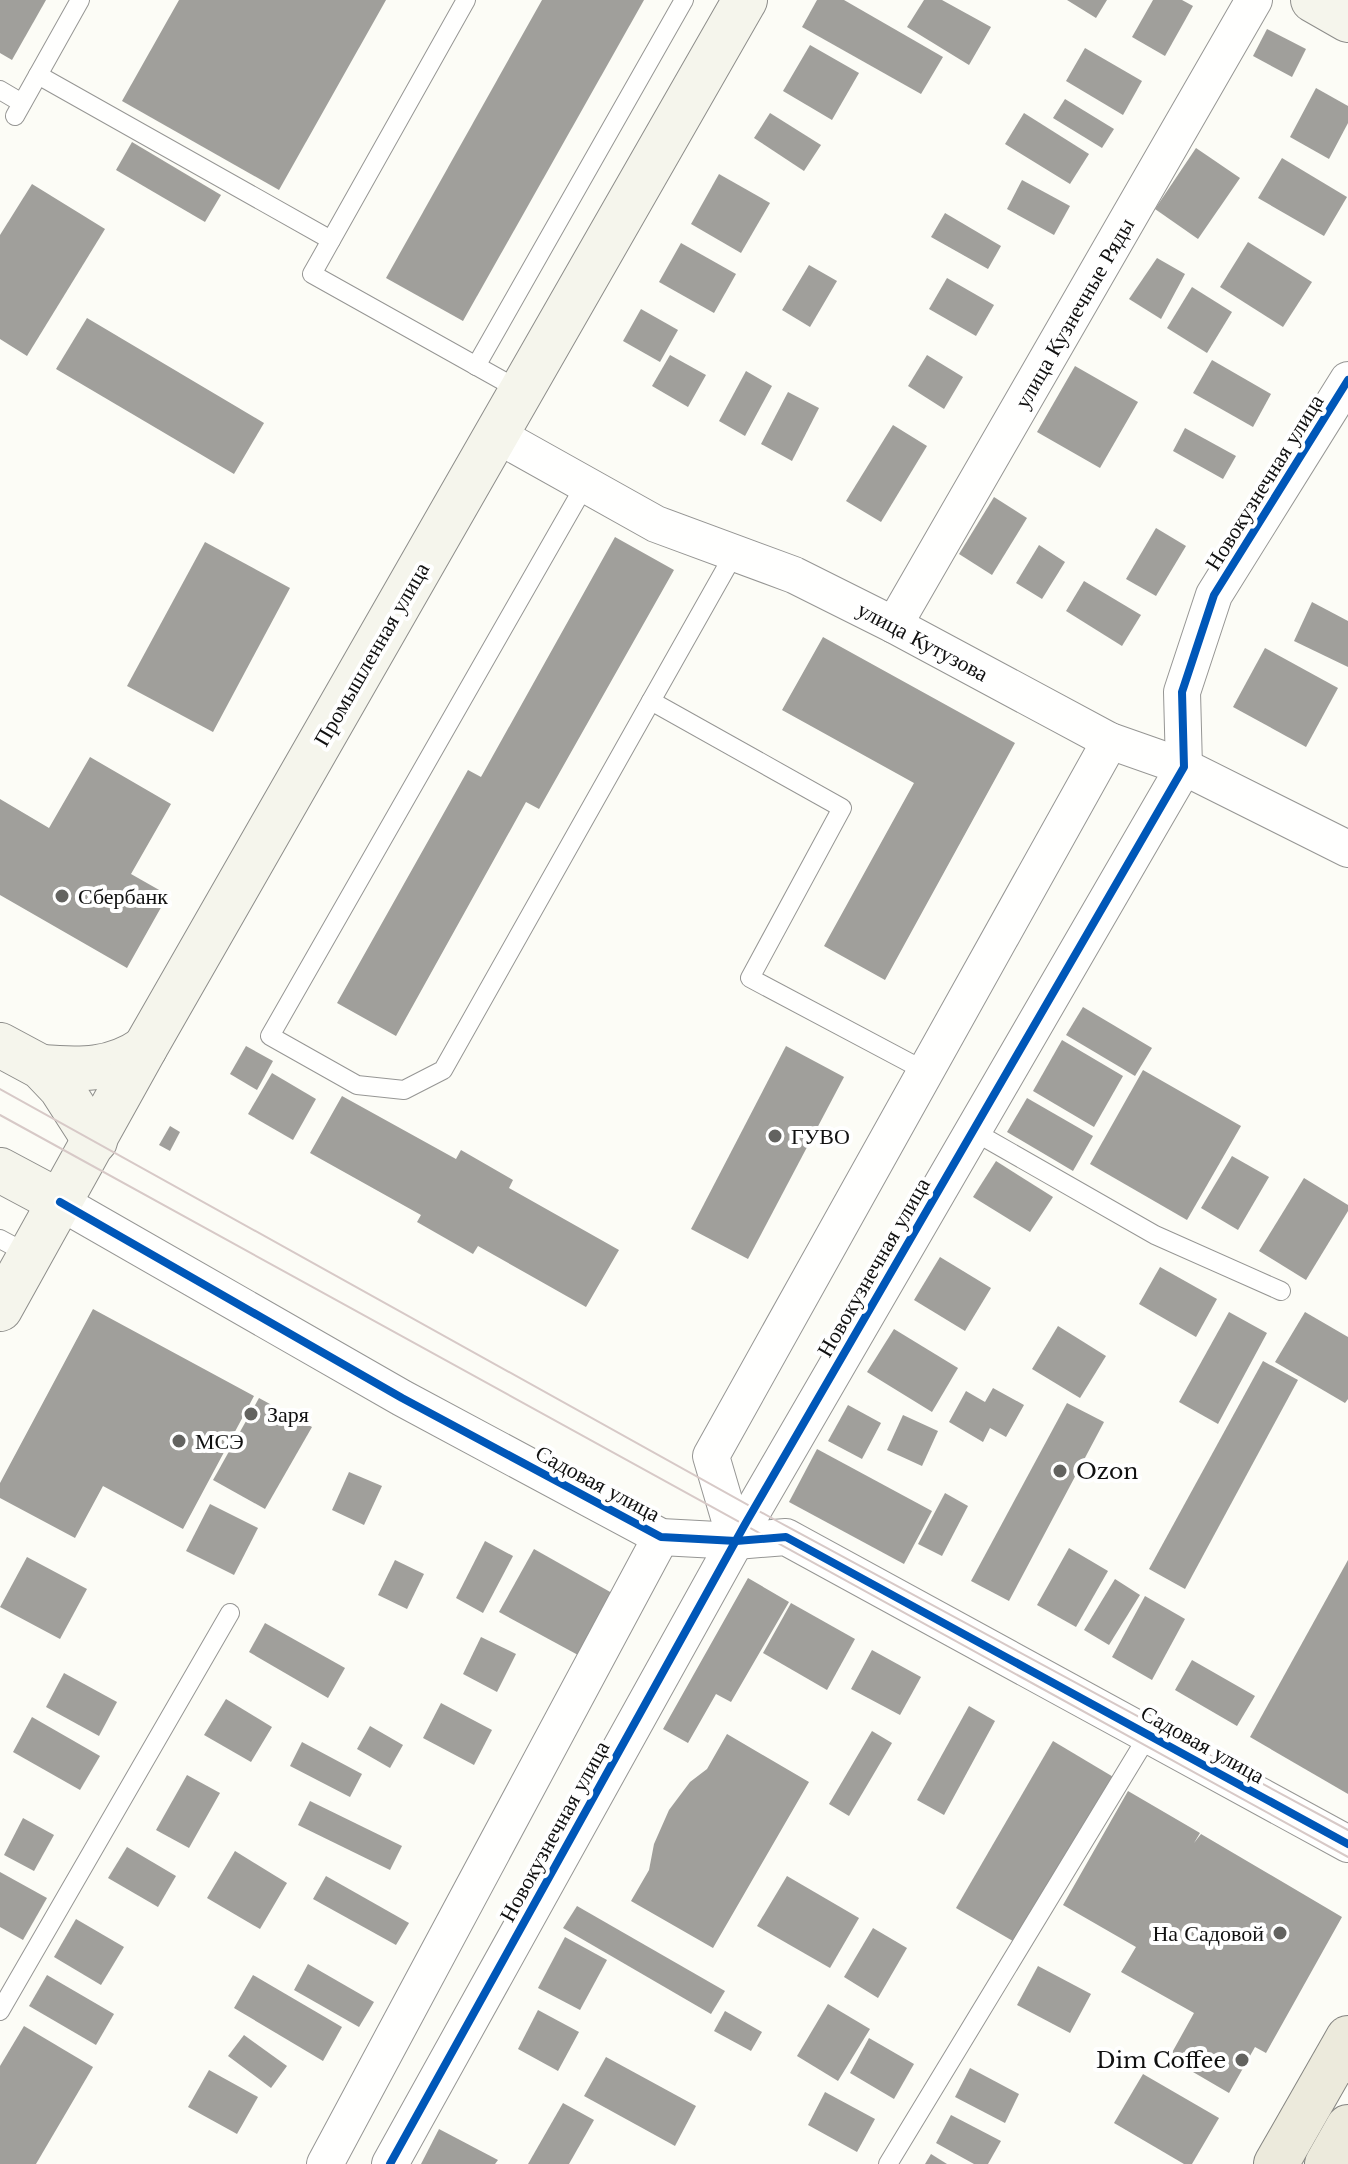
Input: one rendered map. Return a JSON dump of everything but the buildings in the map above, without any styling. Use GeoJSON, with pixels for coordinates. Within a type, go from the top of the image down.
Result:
{"type":"FeatureCollection","features":[{"type":"Feature","properties":{"kind":"main road","name":"Промышленная улица"},"geometry":{"type":"LineString","coordinates":[[0,1309],[15,1247],[60,1202],[745,0]]}},
{"type":"Feature","properties":{"kind":"main road"},"geometry":{"type":"LineString","coordinates":[[1313,0],[1348,20]]}},
{"type":"Feature","properties":{"kind":"main road"},"geometry":{"type":"LineString","coordinates":[[0,1045],[41,1067],[61,1088],[95,1141]]}},
{"type":"Feature","properties":{"kind":"main road"},"geometry":{"type":"LineString","coordinates":[[41,1067],[94,1069],[129,1059],[145,1048]]}},
{"type":"Feature","properties":{"kind":"main road","name":"Садовая улица"},"geometry":{"type":"LineString","coordinates":[[0,1170],[60,1202]]}},
{"type":"Feature","properties":{"kind":"main road"},"geometry":{"type":"LineString","coordinates":[[1276,2164],[1348,2038]]}},
{"type":"Feature","properties":{"kind":"main road"},"geometry":{"type":"LineString","coordinates":[[1327,2164],[1348,2127]]}},
{"type":"Feature","properties":{"kind":"street","name":"улица Кузнечные Ряды"},"geometry":{"type":"LineString","coordinates":[[894,625],[1254,0]]}},
{"type":"Feature","properties":{"kind":"street","name":"Новокузнечная улица"},"geometry":{"type":"LineString","coordinates":[[390,2164],[736,1541],[1184,767],[1182,692],[1214,595],[1348,380]]}},
{"type":"Feature","properties":{"kind":"street","name":"улица Кутузова"},"geometry":{"type":"LineString","coordinates":[[497,435],[656,524],[794,575],[1110,741],[1184,767],[1348,849]]}},
{"type":"Feature","properties":{"kind":"street"},"geometry":{"type":"LineString","coordinates":[[736,1541],[711,1456],[1110,741]]}},
{"type":"Feature","properties":{"kind":"street","name":"Садовая улица"},"geometry":{"type":"LineString","coordinates":[[60,1202],[402,1398],[661,1537],[736,1541],[786,1537],[1348,1844]]}},
{"type":"Feature","properties":{"kind":"street"},"geometry":{"type":"LineString","coordinates":[[325,2164],[661,1537]]}},
{"type":"Feature","properties":{"kind":"lane"},"geometry":{"type":"LineString","coordinates":[[0,90],[18,109],[80,0]]}},
{"type":"Feature","properties":{"kind":"lane"},"geometry":{"type":"LineString","coordinates":[[466,0],[312,274],[523,392]]}},
{"type":"Feature","properties":{"kind":"lane"},"geometry":{"type":"LineString","coordinates":[[476,366],[684,0]]}},
{"type":"Feature","properties":{"kind":"lane"},"geometry":{"type":"LineString","coordinates":[[38,75],[331,240]]}},
{"type":"Feature","properties":{"kind":"lane"},"geometry":{"type":"LineString","coordinates":[[585,485],[270,1036],[357,1085],[404,1090],[443,1070],[734,554]]}},
{"type":"Feature","properties":{"kind":"lane"},"geometry":{"type":"LineString","coordinates":[[651,701],[842,808],[750,978],[927,1072]]}},
{"type":"Feature","properties":{"kind":"lane"},"geometry":{"type":"LineString","coordinates":[[973,1131],[1155,1235],[1281,1291]]}},
{"type":"Feature","properties":{"kind":"lane"},"geometry":{"type":"LineString","coordinates":[[0,2011],[230,1613]]}},
{"type":"Feature","properties":{"kind":"lane"},"geometry":{"type":"LineString","coordinates":[[888,2164],[1149,1734]]}},
{"type":"Feature","properties":{"kind":"tram line"},"geometry":{"type":"LineString","coordinates":[[0,1089],[777,1521],[1348,1830]]}},
{"type":"Feature","properties":{"kind":"tram line"},"geometry":{"type":"LineString","coordinates":[[0,1115],[1348,1857]]}},
{"type":"Feature","properties":{"kind":"cycle path"},"geometry":{"type":"LineString","coordinates":[[390,2164],[744,1526],[1184,767],[1182,692],[1214,595],[1348,380]]}},
{"type":"Feature","properties":{"kind":"cycle path"},"geometry":{"type":"LineString","coordinates":[[60,1202],[402,1398],[661,1537],[736,1541],[786,1537],[1348,1844]]}},
{"type":"Feature","properties":{"kind":"place","name":"Сбербанк"},"geometry":{"type":"Point","coordinates":[62,896]}},
{"type":"Feature","properties":{"kind":"place","name":"ГУВО"},"geometry":{"type":"Point","coordinates":[775,1136]}},
{"type":"Feature","properties":{"kind":"place","name":"Заря"},"geometry":{"type":"Point","coordinates":[251,1414]}},
{"type":"Feature","properties":{"kind":"place","name":"МСЭ"},"geometry":{"type":"Point","coordinates":[179,1441]}},
{"type":"Feature","properties":{"kind":"place","name":"Ozon"},"geometry":{"type":"Point","coordinates":[1060,1471]}},
{"type":"Feature","properties":{"kind":"place","name":"На Садовой"},"geometry":{"type":"Point","coordinates":[1280,1933]}},
{"type":"Feature","properties":{"kind":"place","name":"Dim Coffee"},"geometry":{"type":"Point","coordinates":[1242,2060]}}]}
